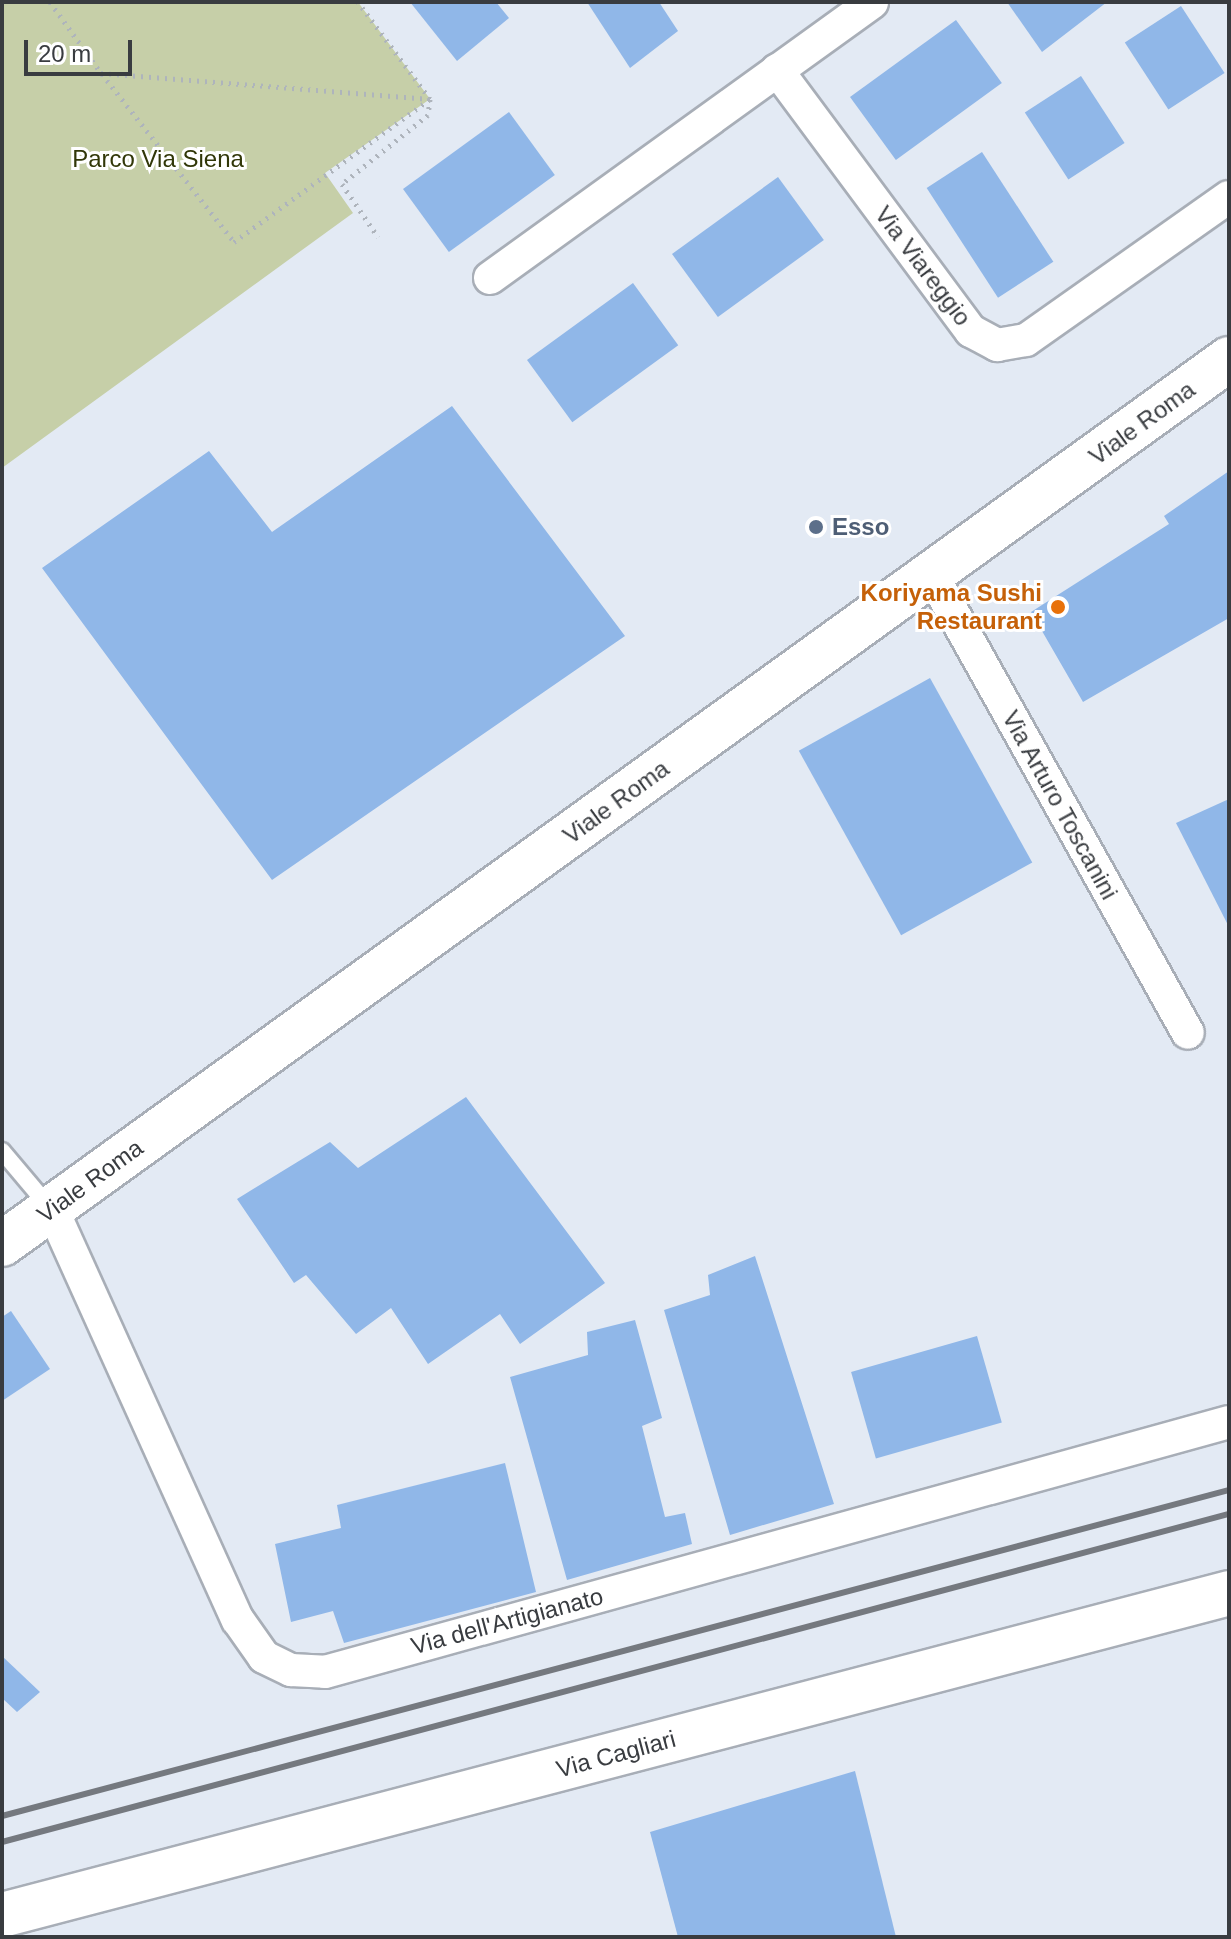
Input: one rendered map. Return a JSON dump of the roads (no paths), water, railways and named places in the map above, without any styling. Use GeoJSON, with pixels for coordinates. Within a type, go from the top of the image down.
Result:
{"type":"FeatureCollection","features":[{"type":"Feature","properties":{"kind":"main road","name":"Viale Roma"},"geometry":{"type":"LineString","coordinates":[[2,1244],[933,577],[1229,359]]}},
{"type":"Feature","properties":{"kind":"main road","name":"Via Cagliari"},"geometry":{"type":"LineString","coordinates":[[2,1915],[1229,1593]]}},
{"type":"Feature","properties":{"kind":"street"},"geometry":{"type":"LineString","coordinates":[[490,278],[872,2]]}},
{"type":"Feature","properties":{"kind":"street","name":"Via Viareggio"},"geometry":{"type":"LineString","coordinates":[[777,70],[971,331],[997,345],[1026,340],[1229,197]]}},
{"type":"Feature","properties":{"kind":"street","name":"Via Arturo Toscanini"},"geometry":{"type":"LineString","coordinates":[[933,577],[1188,1033]]}},
{"type":"Feature","properties":{"kind":"street","name":"Via dell'Artigianato"},"geometry":{"type":"LineString","coordinates":[[52,1209],[238,1620],[264,1657],[291,1670],[325,1672],[1229,1422]]}},
{"type":"Feature","properties":{"kind":"lane"},"geometry":{"type":"LineString","coordinates":[[2,1151],[52,1209]]}},
{"type":"Feature","properties":{"kind":"railway"},"geometry":{"type":"LineString","coordinates":[[2,1816],[1229,1490]]}},
{"type":"Feature","properties":{"kind":"railway"},"geometry":{"type":"LineString","coordinates":[[2,1842],[1229,1514]]}},
{"type":"Feature","properties":{"kind":"place","name":"Esso"},"geometry":{"type":"Point","coordinates":[816,527]}},
{"type":"Feature","properties":{"kind":"place","name":"Koriyama Sushi Restaurant"},"geometry":{"type":"Point","coordinates":[1058,607]}},
{"type":"Feature","properties":{"kind":"park label","name":"Parco Via Siena"},"geometry":{"type":"Point","coordinates":[158,159]}}]}
